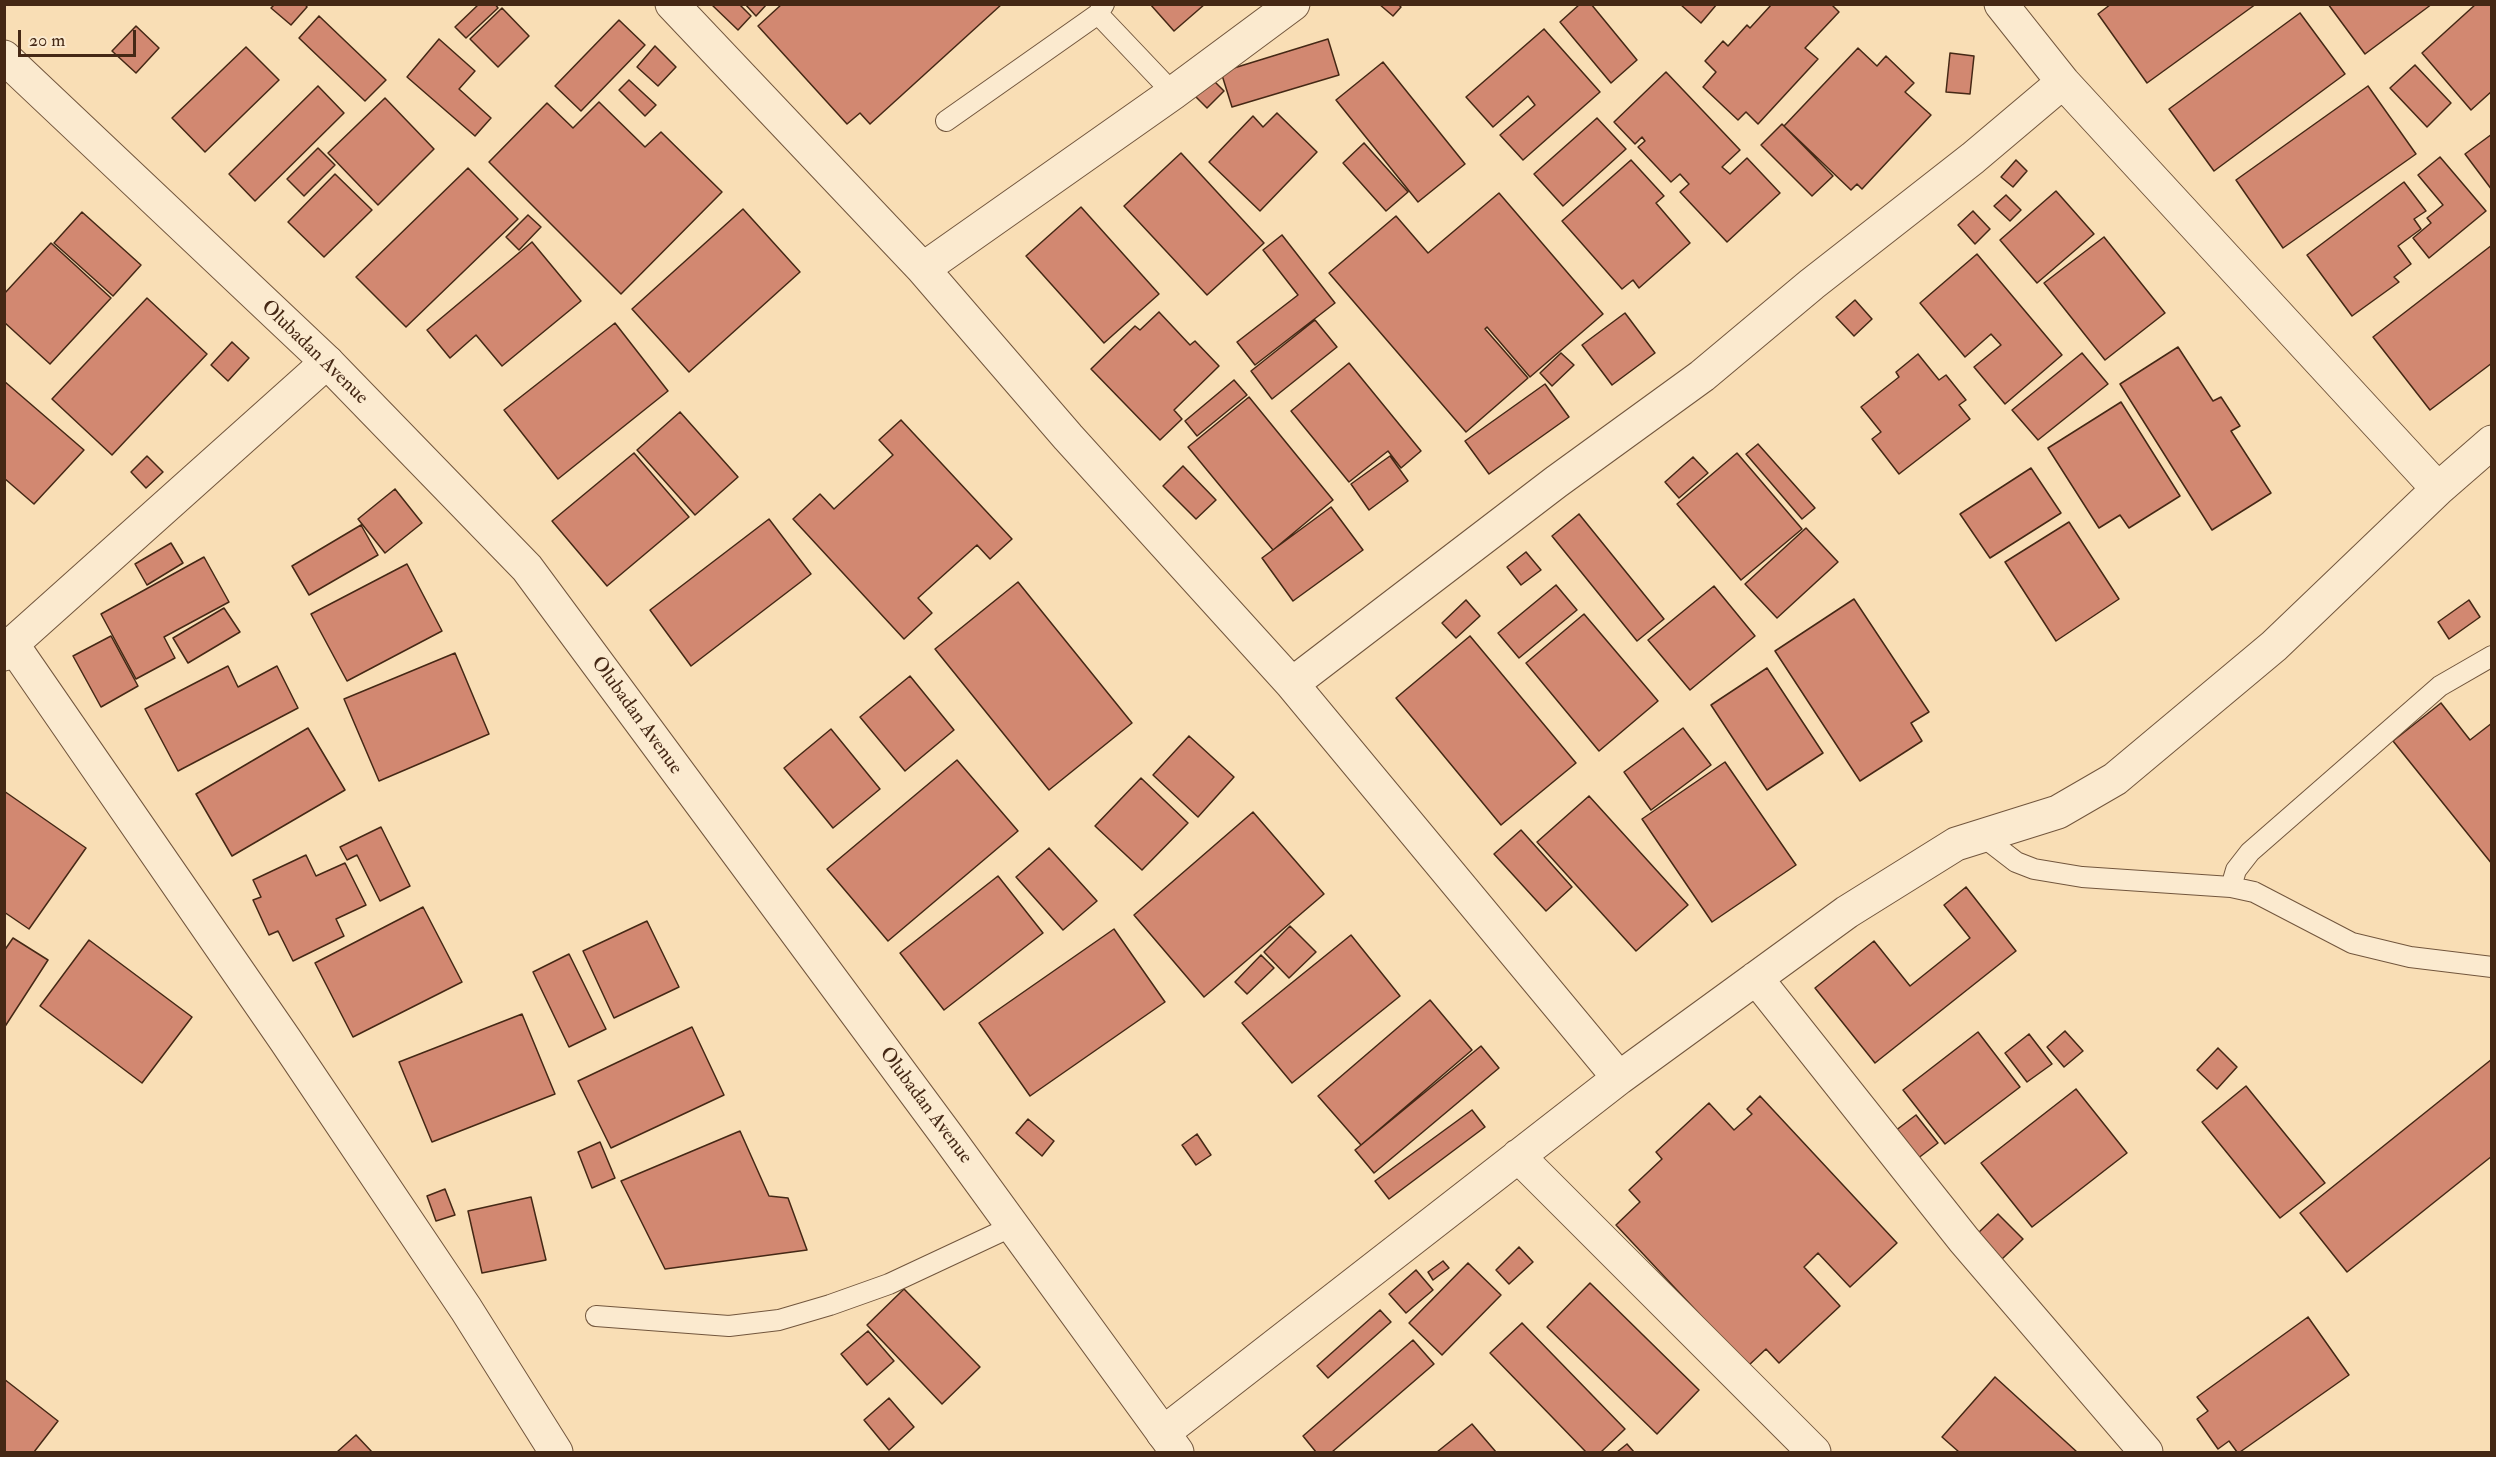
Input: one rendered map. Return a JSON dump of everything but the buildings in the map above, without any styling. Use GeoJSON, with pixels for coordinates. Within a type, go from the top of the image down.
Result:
{"type":"FeatureCollection","features":[{"type":"Feature","properties":{"kind":"street"},"geometry":{"type":"LineString","coordinates":[[672,4],[923,268],[1068,437],[1292,684],[1619,1078]]}},
{"type":"Feature","properties":{"kind":"street"},"geometry":{"type":"LineString","coordinates":[[923,268],[1173,93],[1293,4]]}},
{"type":"Feature","properties":{"kind":"street"},"geometry":{"type":"LineString","coordinates":[[2001,4],[2063,82],[2438,489]]}},
{"type":"Feature","properties":{"kind":"street","name":"Olubadan Avenue"},"geometry":{"type":"LineString","coordinates":[[4,57],[327,362],[527,568],[1013,1226],[1170,1443]]}},
{"type":"Feature","properties":{"kind":"street"},"geometry":{"type":"LineString","coordinates":[[1292,684],[1556,482],[1702,376],[1812,284],[1973,158],[2063,82]]}},
{"type":"Feature","properties":{"kind":"street"},"geometry":{"type":"LineString","coordinates":[[327,362],[8,649],[306,1071],[466,1309],[556,1452]]}},
{"type":"Feature","properties":{"kind":"street"},"geometry":{"type":"LineString","coordinates":[[1170,1443],[1518,1156],[1619,1078],[1847,912],[1956,844],[2058,812],[2115,779],[2274,646],[2438,489],[2492,442]]}},
{"type":"Feature","properties":{"kind":"street"},"geometry":{"type":"LineString","coordinates":[[1756,978],[1964,1240],[2146,1452]]}},
{"type":"Feature","properties":{"kind":"street"},"geometry":{"type":"LineString","coordinates":[[1518,1156],[1814,1452]]}},
{"type":"Feature","properties":{"kind":"lane"},"geometry":{"type":"LineString","coordinates":[[946,121],[1101,9],[1173,93]]}},
{"type":"Feature","properties":{"kind":"lane"},"geometry":{"type":"LineString","coordinates":[[2231,887],[2236,870],[2250,852],[2440,686],[2492,656]]}},
{"type":"Feature","properties":{"kind":"lane"},"geometry":{"type":"LineString","coordinates":[[1981,835],[2016,862],[2034,869],[2082,877],[2231,887],[2254,892],[2352,943],[2410,957],[2492,967]]}},
{"type":"Feature","properties":{"kind":"lane"},"geometry":{"type":"LineString","coordinates":[[596,1316],[729,1326],[779,1320],[889,1284],[1013,1226]]}}]}
